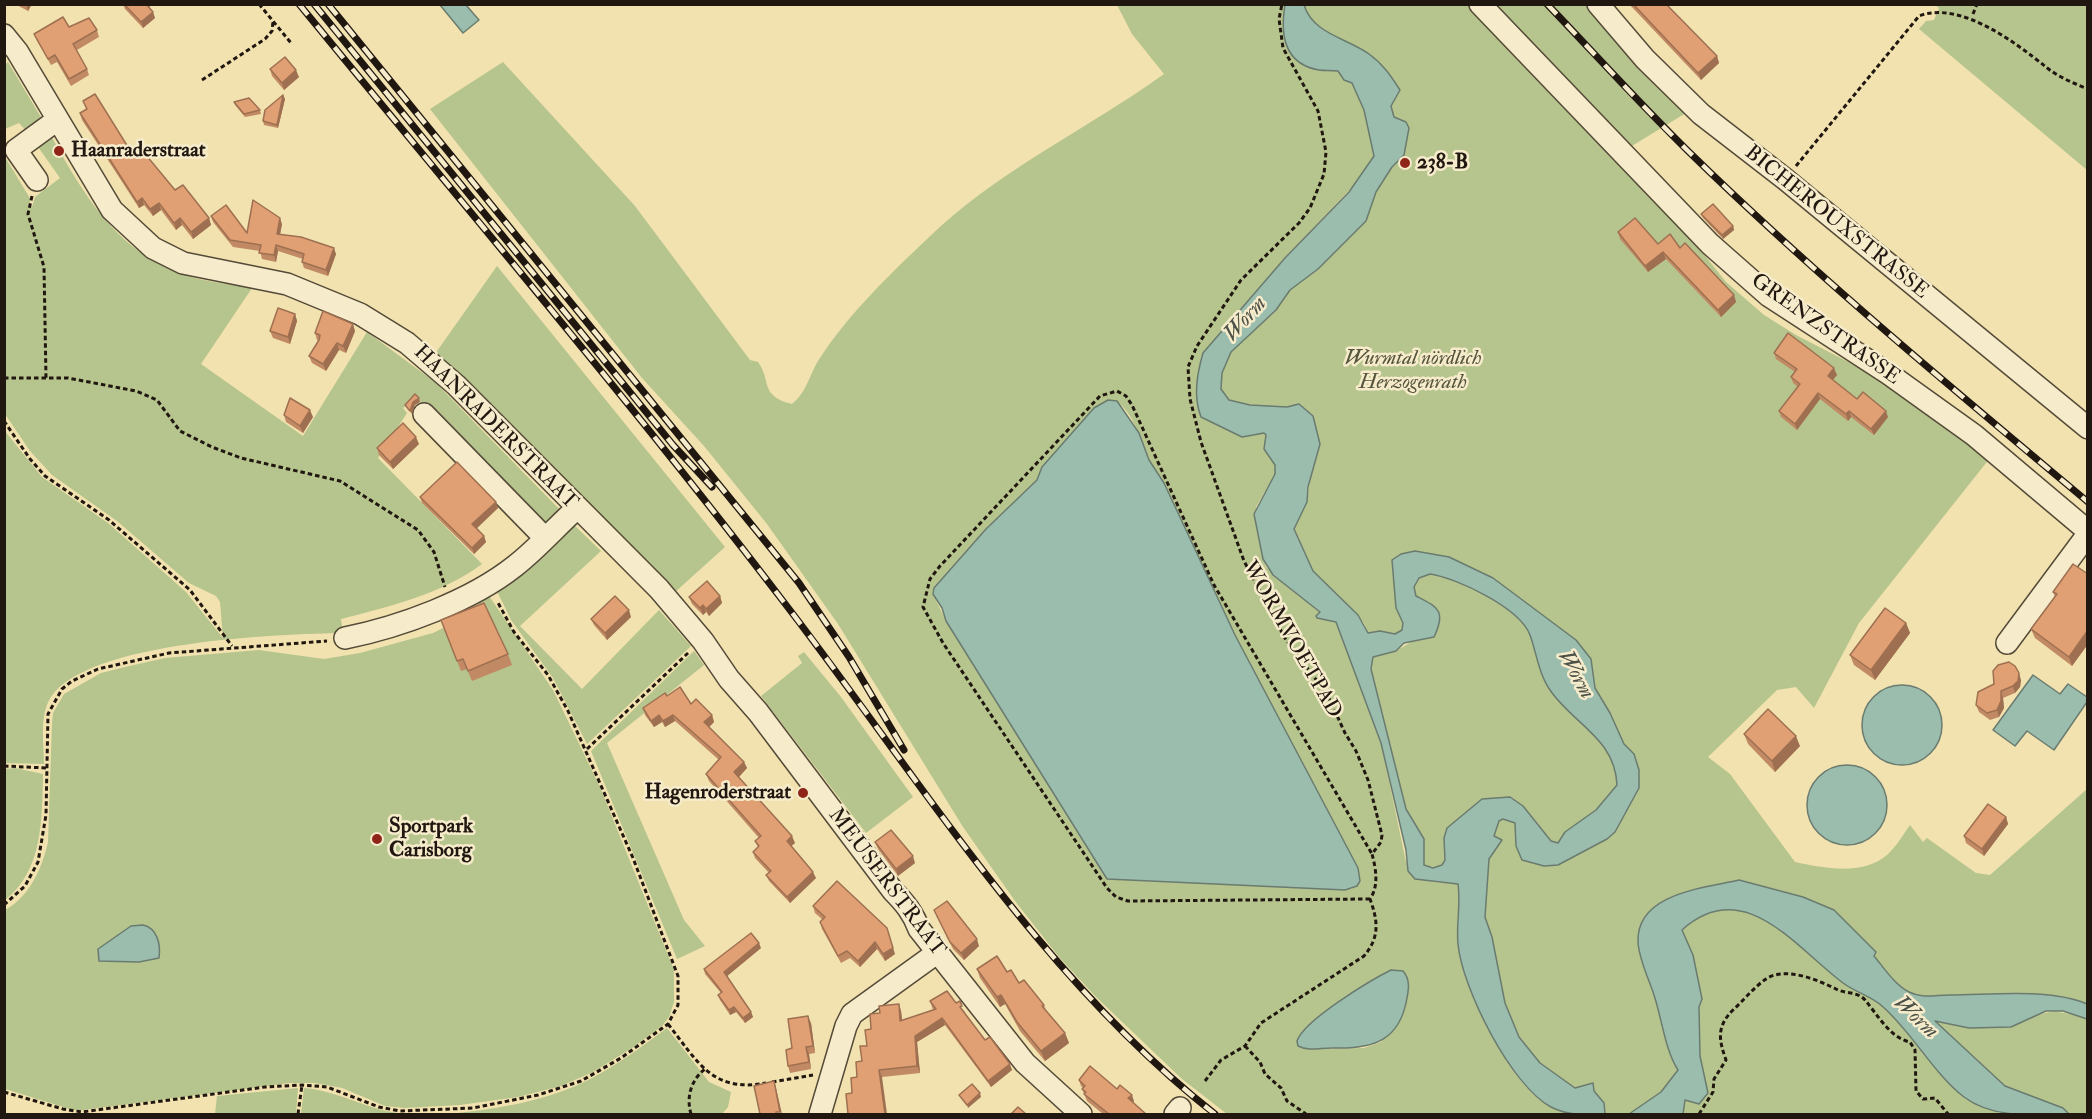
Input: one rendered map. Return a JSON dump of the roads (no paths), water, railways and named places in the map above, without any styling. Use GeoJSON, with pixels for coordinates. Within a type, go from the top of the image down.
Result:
{"type":"FeatureCollection","features":[{"type":"Feature","properties":{"kind":"street","name":"GRENZSTRASSE"},"geometry":{"type":"LineString","coordinates":[[1480,4],[1710,244],[1769,296],[1889,374],[1965,428],[2088,532]]}},
{"type":"Feature","properties":{"kind":"street","name":"BICHEROUXSTRASSE"},"geometry":{"type":"LineString","coordinates":[[1598,4],[1645,58],[1701,114],[1785,179],[2088,428]]}},
{"type":"Feature","properties":{"kind":"street","name":"HAANRADERSTRAAT"},"geometry":{"type":"LineString","coordinates":[[4,35],[17,51],[112,210],[153,248],[191,265],[287,284],[384,327],[407,343],[456,384],[576,508],[659,589],[703,641]]}},
{"type":"Feature","properties":{"kind":"street"},"geometry":{"type":"LineString","coordinates":[[37,180],[16,150],[57,120]]}},
{"type":"Feature","properties":{"kind":"street","name":"HAANRADERSTRAAT"},"geometry":{"type":"LineString","coordinates":[[424,414],[545,538]]}},
{"type":"Feature","properties":{"kind":"street"},"geometry":{"type":"LineString","coordinates":[[345,638],[391,625],[449,603],[488,584],[515,566],[576,508]]}},
{"type":"Feature","properties":{"kind":"street"},"geometry":{"type":"LineString","coordinates":[[2007,643],[2088,532]]}},
{"type":"Feature","properties":{"kind":"street","name":"MEUSERSTRAAT"},"geometry":{"type":"LineString","coordinates":[[703,641],[729,679],[759,712],[893,891],[914,915],[919,929],[1025,1063],[1081,1114]]}},
{"type":"Feature","properties":{"kind":"street"},"geometry":{"type":"LineString","coordinates":[[820,1114],[846,1026],[852,1014],[938,952]]}},
{"type":"Feature","properties":{"kind":"water"},"geometry":{"type":"Polygon","coordinates":[[[440,5],[466,5],[479,20],[463,33],[440,5]]]}},
{"type":"Feature","properties":{"kind":"water","name":"Worm"},"geometry":{"type":"Polygon","coordinates":[[[1285,5],[1304,5],[1308,15],[1315,23],[1374,58],[1400,90],[1391,106],[1394,117],[1406,122],[1409,128],[1404,155],[1392,167],[1376,192],[1366,221],[1318,269],[1290,290],[1276,310],[1231,352],[1222,373],[1221,389],[1229,400],[1250,405],[1287,407],[1299,404],[1313,416],[1320,444],[1308,487],[1307,502],[1294,529],[1313,571],[1358,615],[1368,633],[1380,631],[1395,634],[1402,630],[1403,623],[1396,608],[1392,560],[1401,554],[1415,551],[1449,557],[1493,578],[1576,640],[1591,659],[1595,688],[1610,713],[1624,744],[1634,754],[1639,770],[1639,788],[1615,832],[1607,839],[1558,865],[1544,866],[1522,860],[1516,846],[1515,823],[1503,819],[1499,821],[1494,836],[1502,840],[1489,859],[1485,917],[1492,937],[1505,1003],[1519,1037],[1540,1063],[1575,1088],[1593,1083],[1594,1091],[1604,1103],[1605,1114],[1584,1115],[1551,1107],[1536,1096],[1520,1079],[1491,1034],[1469,985],[1462,963],[1458,944],[1458,884],[1415,879],[1408,871],[1406,850],[1381,743],[1336,622],[1317,618],[1320,612],[1273,575],[1263,559],[1254,514],[1275,474],[1275,465],[1264,449],[1266,435],[1264,433],[1242,437],[1201,417],[1197,401],[1197,385],[1203,353],[1285,258],[1349,192],[1374,156],[1364,110],[1352,83],[1344,80],[1338,71],[1319,70],[1298,62],[1292,55],[1284,37],[1285,5]],[[1430,574],[1419,578],[1414,587],[1416,596],[1430,603],[1440,615],[1434,637],[1404,643],[1396,651],[1373,657],[1371,669],[1406,809],[1424,839],[1424,865],[1433,868],[1442,865],[1445,860],[1444,838],[1447,828],[1482,799],[1510,797],[1523,806],[1551,841],[1558,843],[1565,832],[1596,810],[1617,785],[1609,755],[1601,743],[1559,702],[1546,684],[1530,635],[1524,625],[1501,605],[1486,596],[1456,581],[1430,574]]]}},
{"type":"Feature","properties":{"kind":"water"},"geometry":{"type":"Polygon","coordinates":[[[1108,400],[1117,401],[1139,433],[1149,460],[1164,483],[1235,635],[1358,868],[1360,881],[1357,886],[1345,890],[1107,879],[946,621],[942,608],[933,594],[934,588],[986,529],[1037,480],[1042,467],[1094,408],[1108,400]]]}},
{"type":"Feature","properties":{"kind":"water"},"geometry":{"type":"Polygon","coordinates":[[[2033,675],[2060,694],[2068,684],[2087,697],[2087,702],[2054,750],[2027,731],[2015,746],[1993,730],[2033,675]]]}},
{"type":"Feature","properties":{"kind":"water"},"geometry":{"type":"Polygon","coordinates":[[[1902,685],[1917,688],[1930,697],[1939,710],[1942,725],[1939,740],[1930,753],[1917,762],[1902,765],[1887,762],[1874,753],[1865,740],[1862,725],[1865,710],[1874,697],[1887,688],[1902,685]]]}},
{"type":"Feature","properties":{"kind":"water"},"geometry":{"type":"Polygon","coordinates":[[[1847,765],[1862,768],[1875,777],[1884,790],[1887,805],[1884,820],[1875,833],[1862,842],[1847,845],[1832,842],[1819,833],[1810,820],[1807,805],[1810,790],[1819,777],[1832,768],[1847,765]]]}},
{"type":"Feature","properties":{"kind":"water","name":"Worm"},"geometry":{"type":"Polygon","coordinates":[[[1739,880],[1803,897],[1834,910],[1876,952],[1874,956],[1894,981],[1914,994],[1929,996],[2038,994],[2072,999],[2087,1004],[2087,1019],[2063,1011],[2046,1011],[2011,1027],[1969,1028],[1935,1021],[2005,1086],[2063,1108],[2069,1114],[2014,1114],[1975,1104],[1942,1076],[1893,1016],[1878,1003],[1843,983],[1768,922],[1748,913],[1727,910],[1705,915],[1682,930],[1693,955],[1702,999],[1699,1007],[1700,1056],[1708,1093],[1699,1104],[1685,1100],[1683,1114],[1629,1114],[1661,1092],[1678,1070],[1670,1053],[1654,995],[1640,956],[1638,942],[1640,926],[1648,913],[1660,903],[1675,896],[1739,880]]]}},
{"type":"Feature","properties":{"kind":"water"},"geometry":{"type":"Polygon","coordinates":[[[143,925],[152,929],[157,937],[159,958],[139,962],[99,961],[98,949],[131,926],[143,925]]]}},
{"type":"Feature","properties":{"kind":"water"},"geometry":{"type":"Polygon","coordinates":[[[1391,970],[1403,971],[1408,980],[1408,987],[1403,1012],[1391,1033],[1373,1044],[1362,1047],[1312,1049],[1298,1046],[1297,1041],[1302,1032],[1312,1022],[1354,991],[1391,970]]]}},
{"type":"Feature","properties":{"kind":"railway"},"geometry":{"type":"LineString","coordinates":[[299,4],[604,375],[724,525],[984,872],[1037,938],[1093,1001],[1152,1060],[1215,1114]]}},
{"type":"Feature","properties":{"kind":"railway"},"geometry":{"type":"LineString","coordinates":[[314,4],[673,445],[712,487]]}},
{"type":"Feature","properties":{"kind":"railway"},"geometry":{"type":"LineString","coordinates":[[328,4],[799,583],[849,657],[904,750]]}},
{"type":"Feature","properties":{"kind":"railway"},"geometry":{"type":"LineString","coordinates":[[1547,4],[1670,133],[1736,197],[1885,330],[2088,502]]}},
{"type":"Feature","properties":{"kind":"place","name":"Haanraderstraat"},"geometry":{"type":"Point","coordinates":[59,151]}},
{"type":"Feature","properties":{"kind":"place","name":"238-B"},"geometry":{"type":"Point","coordinates":[1405,163]}},
{"type":"Feature","properties":{"kind":"place","name":"Hagenroderstraat"},"geometry":{"type":"Point","coordinates":[803,793]}},
{"type":"Feature","properties":{"kind":"place","name":"Sportpark Carisborg"},"geometry":{"type":"Point","coordinates":[377,839]}},
{"type":"Feature","properties":{"kind":"park label","name":"Wurmtal nördlich Herzogenrath"},"geometry":{"type":"Point","coordinates":[1413,371]}}]}
